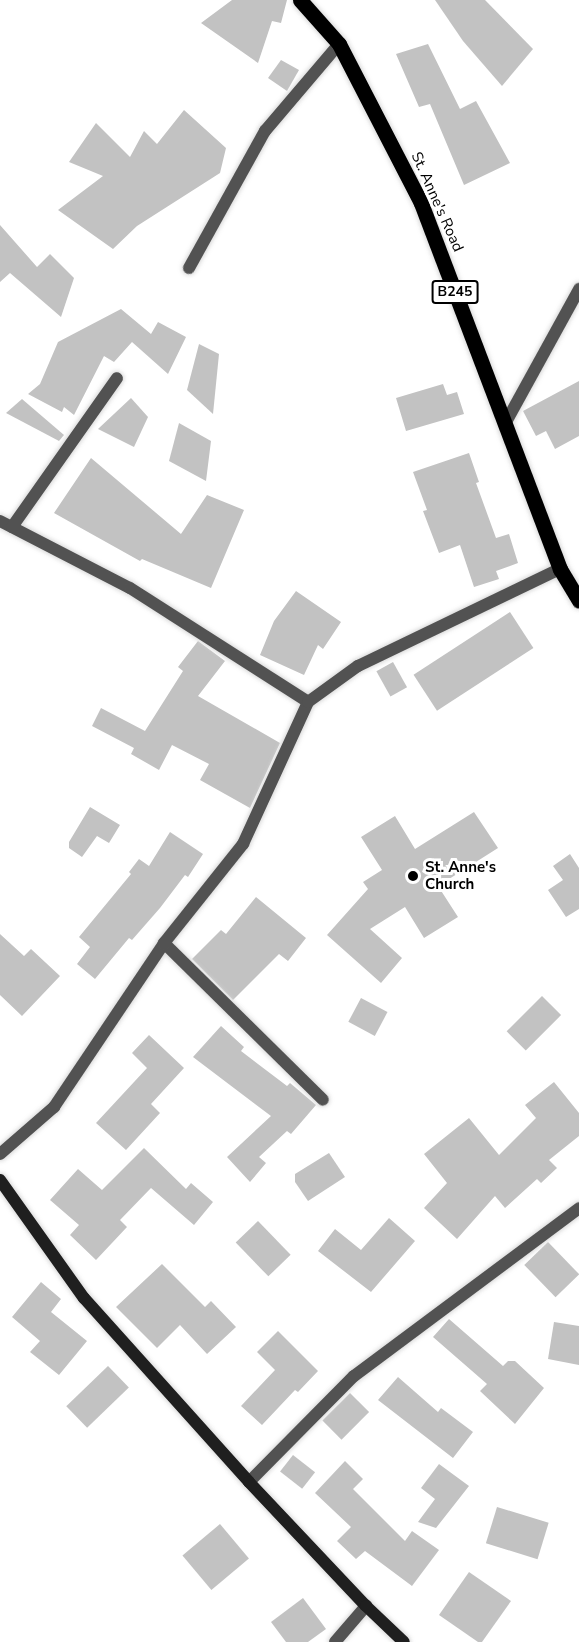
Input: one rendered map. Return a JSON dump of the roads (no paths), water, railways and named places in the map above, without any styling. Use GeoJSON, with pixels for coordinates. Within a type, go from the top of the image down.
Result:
{"type":"FeatureCollection","features":[{"type":"Feature","properties":{"kind":"main road","name":"St. Anne's Road"},"geometry":{"type":"LineString","coordinates":[[300,0],[339,44],[421,203],[560,569],[579,602]]}},
{"type":"Feature","properties":{"kind":"street"},"geometry":{"type":"LineString","coordinates":[[189,268],[265,131],[339,44]]}},
{"type":"Feature","properties":{"kind":"street"},"geometry":{"type":"LineString","coordinates":[[506,422],[579,289]]}},
{"type":"Feature","properties":{"kind":"street"},"geometry":{"type":"LineString","coordinates":[[12,527],[117,378]]}},
{"type":"Feature","properties":{"kind":"street"},"geometry":{"type":"LineString","coordinates":[[0,521],[130,588],[308,702]]}},
{"type":"Feature","properties":{"kind":"street"},"geometry":{"type":"LineString","coordinates":[[0,1154],[54,1107],[164,943],[243,844],[308,702],[358,666],[560,569]]}},
{"type":"Feature","properties":{"kind":"street"},"geometry":{"type":"LineString","coordinates":[[164,943],[323,1100]]}},
{"type":"Feature","properties":{"kind":"street"},"geometry":{"type":"LineString","coordinates":[[0,1180],[84,1298],[249,1482],[366,1606],[404,1642]]}},
{"type":"Feature","properties":{"kind":"street"},"geometry":{"type":"LineString","coordinates":[[249,1482],[354,1376],[579,1208]]}},
{"type":"Feature","properties":{"kind":"street"},"geometry":{"type":"LineString","coordinates":[[335,1642],[366,1606]]}},
{"type":"Feature","properties":{"kind":"place","name":"St. Anne's Church"},"geometry":{"type":"Point","coordinates":[413,876]}}]}
